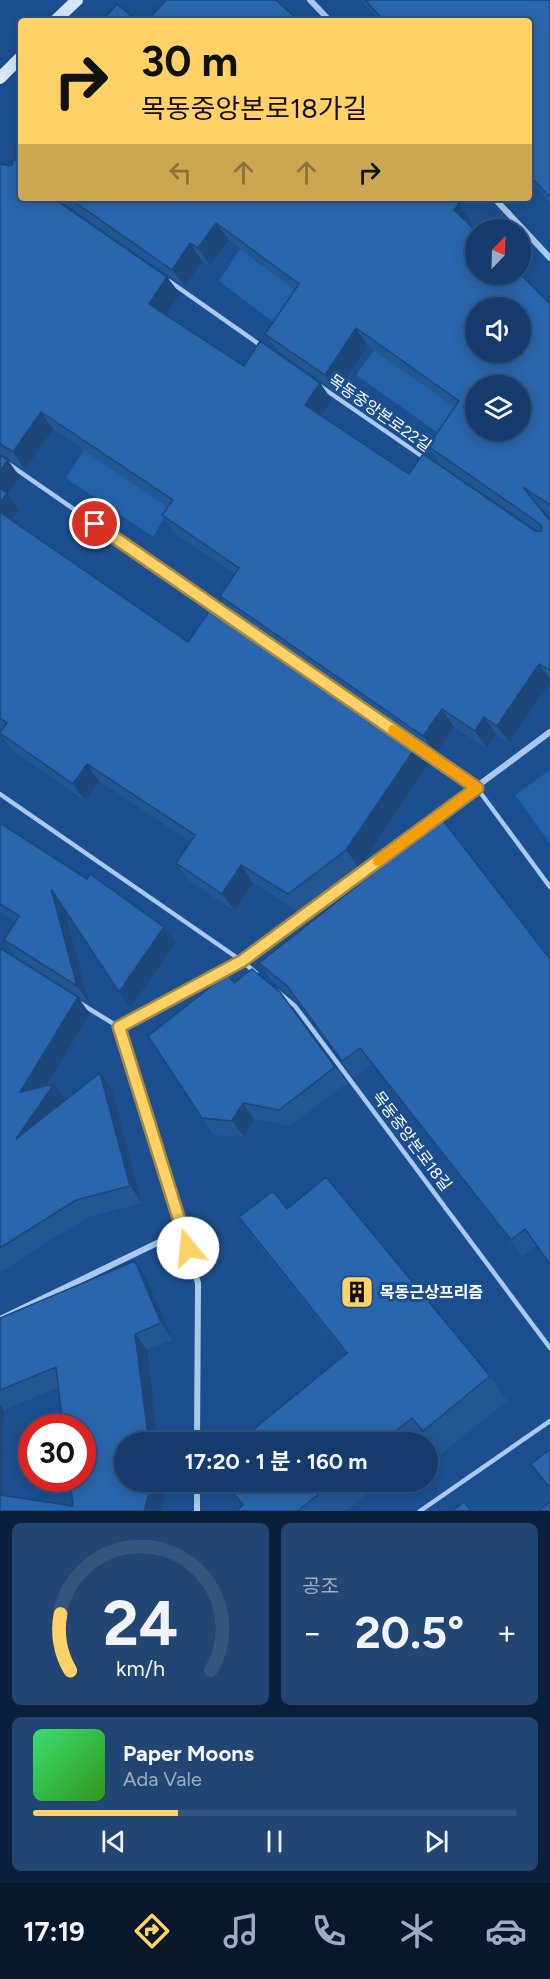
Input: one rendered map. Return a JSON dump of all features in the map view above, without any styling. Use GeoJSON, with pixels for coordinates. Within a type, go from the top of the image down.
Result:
{"type":"FeatureCollection","features":[{"type":"Feature","properties":{"kind":"street"},"geometry":{"type":"LineString","coordinates":[[58,18],[77,0]]}},
{"type":"Feature","properties":{"kind":"street"},"geometry":{"type":"LineString","coordinates":[[310,0],[327,18]]}},
{"type":"Feature","properties":{"kind":"street"},"geometry":{"type":"LineString","coordinates":[[0,78],[18,60]]}},
{"type":"Feature","properties":{"kind":"street"},"geometry":{"type":"LineString","coordinates":[[497,201],[550,258]]}},
{"type":"Feature","properties":{"kind":"street"},"geometry":{"type":"LineString","coordinates":[[197,1432],[198,1283],[119,1027],[242,961],[550,732]]}},
{"type":"Feature","properties":{"kind":"street"},"geometry":{"type":"LineString","coordinates":[[0,1319],[182,1231]]}},
{"type":"Feature","properties":{"kind":"street"},"geometry":{"type":"LineString","coordinates":[[197,1492],[197,1511]]}},
{"type":"Feature","properties":{"kind":"lane"},"geometry":{"type":"LineString","coordinates":[[166,280],[265,348]]}},
{"type":"Feature","properties":{"kind":"lane","name":"목동중앙본로22길"},"geometry":{"type":"LineString","coordinates":[[314,382],[432,464]]}},
{"type":"Feature","properties":{"kind":"lane"},"geometry":{"type":"LineString","coordinates":[[0,458],[224,613]]}},
{"type":"Feature","properties":{"kind":"lane"},"geometry":{"type":"LineString","coordinates":[[409,740],[477,788],[550,887]]}},
{"type":"Feature","properties":{"kind":"lane"},"geometry":{"type":"LineString","coordinates":[[0,794],[242,961],[259,976]]}},
{"type":"Feature","properties":{"kind":"lane","name":"목동중앙본로18길"},"geometry":{"type":"LineString","coordinates":[[277,991],[295,1006],[550,1348]]}},
{"type":"Feature","properties":{"kind":"lane"},"geometry":{"type":"LineString","coordinates":[[69,996],[119,1027]]}},
{"type":"Feature","properties":{"kind":"lane"},"geometry":{"type":"LineString","coordinates":[[420,1511],[550,1421]]}},
{"type":"Feature","properties":{"kind":"shaded area"},"geometry":{"type":"Polygon","coordinates":[[[240,249],[302,295],[280,327],[219,281],[240,249]]]}},
{"type":"Feature","properties":{"kind":"shaded area"},"geometry":{"type":"Polygon","coordinates":[[[374,350],[459,410],[442,436],[356,375],[374,350]]]}},
{"type":"Feature","properties":{"kind":"shaded area"},"geometry":{"type":"Polygon","coordinates":[[[84,450],[170,508],[153,537],[66,478],[84,450]]]}},
{"type":"Feature","properties":{"kind":"shaded area"},"geometry":{"type":"Polygon","coordinates":[[[550,770],[550,843],[515,795],[550,770]]]}},
{"type":"Feature","properties":{"kind":"building"},"geometry":{"type":"Polygon","coordinates":[[[166,0],[276,0],[296,18],[150,18],[166,0]]]}},
{"type":"Feature","properties":{"kind":"building"},"geometry":{"type":"Polygon","coordinates":[[[365,0],[550,0],[550,197],[532,178],[532,18],[381,18],[365,0]]]}},
{"type":"Feature","properties":{"kind":"building"},"geometry":{"type":"Polygon","coordinates":[[[117,4],[133,18],[105,18],[117,4]]]}},
{"type":"Feature","properties":{"kind":"building"},"geometry":{"type":"Polygon","coordinates":[[[18,129],[18,201],[57,201],[167,277],[149,304],[244,366],[260,341],[320,383],[305,405],[409,474],[423,454],[535,531],[541,531],[540,524],[428,446],[459,401],[356,328],[325,375],[265,334],[299,284],[216,223],[198,248],[190,243],[172,270],[73,201],[456,201],[459,204],[454,210],[465,220],[465,285],[531,285],[550,304],[550,505],[523,487],[550,521],[550,670],[539,664],[497,726],[484,717],[475,731],[442,709],[423,736],[220,596],[239,568],[162,515],[173,500],[41,412],[13,452],[0,444],[0,165],[12,165],[15,160],[18,129]]]}},
{"type":"Feature","properties":{"kind":"building"},"geometry":{"type":"Polygon","coordinates":[[[0,455],[8,460],[0,471],[0,455]]]}},
{"type":"Feature","properties":{"kind":"building"},"geometry":{"type":"Polygon","coordinates":[[[0,488],[7,493],[0,503],[0,488]]]}},
{"type":"Feature","properties":{"kind":"building"},"geometry":{"type":"Polygon","coordinates":[[[0,512],[188,642],[215,603],[418,744],[346,850],[288,894],[241,865],[222,894],[176,863],[195,835],[87,764],[73,784],[0,733],[7,723],[0,718],[0,512]]]}},
{"type":"Feature","properties":{"kind":"building"},"geometry":{"type":"Polygon","coordinates":[[[442,819],[550,959],[550,1264],[525,1229],[511,1240],[360,1048],[342,1061],[287,986],[259,963],[442,819]]]}},
{"type":"Feature","properties":{"kind":"building"},"geometry":{"type":"Polygon","coordinates":[[[0,823],[87,879],[90,874],[164,927],[119,992],[51,889],[77,986],[4,940],[19,916],[0,904],[0,823]]]}},
{"type":"Feature","properties":{"kind":"building"},"geometry":{"type":"Polygon","coordinates":[[[0,948],[78,997],[20,1092],[54,1084],[16,1139],[100,1073],[130,1186],[76,1200],[0,1248],[0,948]]]}},
{"type":"Feature","properties":{"kind":"building"},"geometry":{"type":"Polygon","coordinates":[[[252,969],[280,992],[335,1067],[279,1110],[243,1103],[232,1121],[202,1118],[148,1036],[227,974],[234,983],[252,969]]]}},
{"type":"Feature","properties":{"kind":"building","name":"목동근상프리즘"},"geometry":{"type":"Polygon","coordinates":[[[326,1177],[490,1376],[423,1431],[412,1418],[395,1432],[250,1432],[347,1353],[239,1217],[273,1191],[287,1209],[326,1177]]]}},
{"type":"Feature","properties":{"kind":"building"},"geometry":{"type":"Polygon","coordinates":[[[135,1261],[161,1323],[135,1334],[148,1432],[114,1432],[114,1492],[149,1492],[144,1511],[0,1511],[0,1495],[73,1506],[71,1492],[96,1492],[96,1414],[61,1414],[56,1367],[0,1390],[0,1318],[135,1261]]]}},
{"type":"Feature","properties":{"kind":"building"},"geometry":{"type":"Polygon","coordinates":[[[550,1449],[550,1488],[531,1464],[550,1449]]]}},
{"type":"Feature","properties":{"kind":"building"},"geometry":{"type":"Polygon","coordinates":[[[233,1492],[321,1492],[298,1511],[236,1511],[243,1505],[233,1492]]]}},
{"type":"Feature","properties":{"kind":"building"},"geometry":{"type":"Polygon","coordinates":[[[464,1502],[471,1511],[452,1511],[464,1502]]]}},
{"type":"Feature","properties":{"kind":"building"},"geometry":{"type":"Polygon","coordinates":[[[550,1502],[550,1511],[539,1511],[550,1502]]]}},
{"type":"Feature","properties":{"kind":"slow traffic"},"geometry":{"type":"LineString","coordinates":[[378,861],[477,788],[393,730]]}},
{"type":"Feature","properties":{"kind":"place","name":"목동근상프리즘"},"geometry":{"type":"Point","coordinates":[357,1292]}},
{"type":"Feature","properties":{"kind":"route"},"geometry":{"type":"LineString","coordinates":[[95,524],[477,788],[242,961],[119,1027],[188,1248]]}}]}
